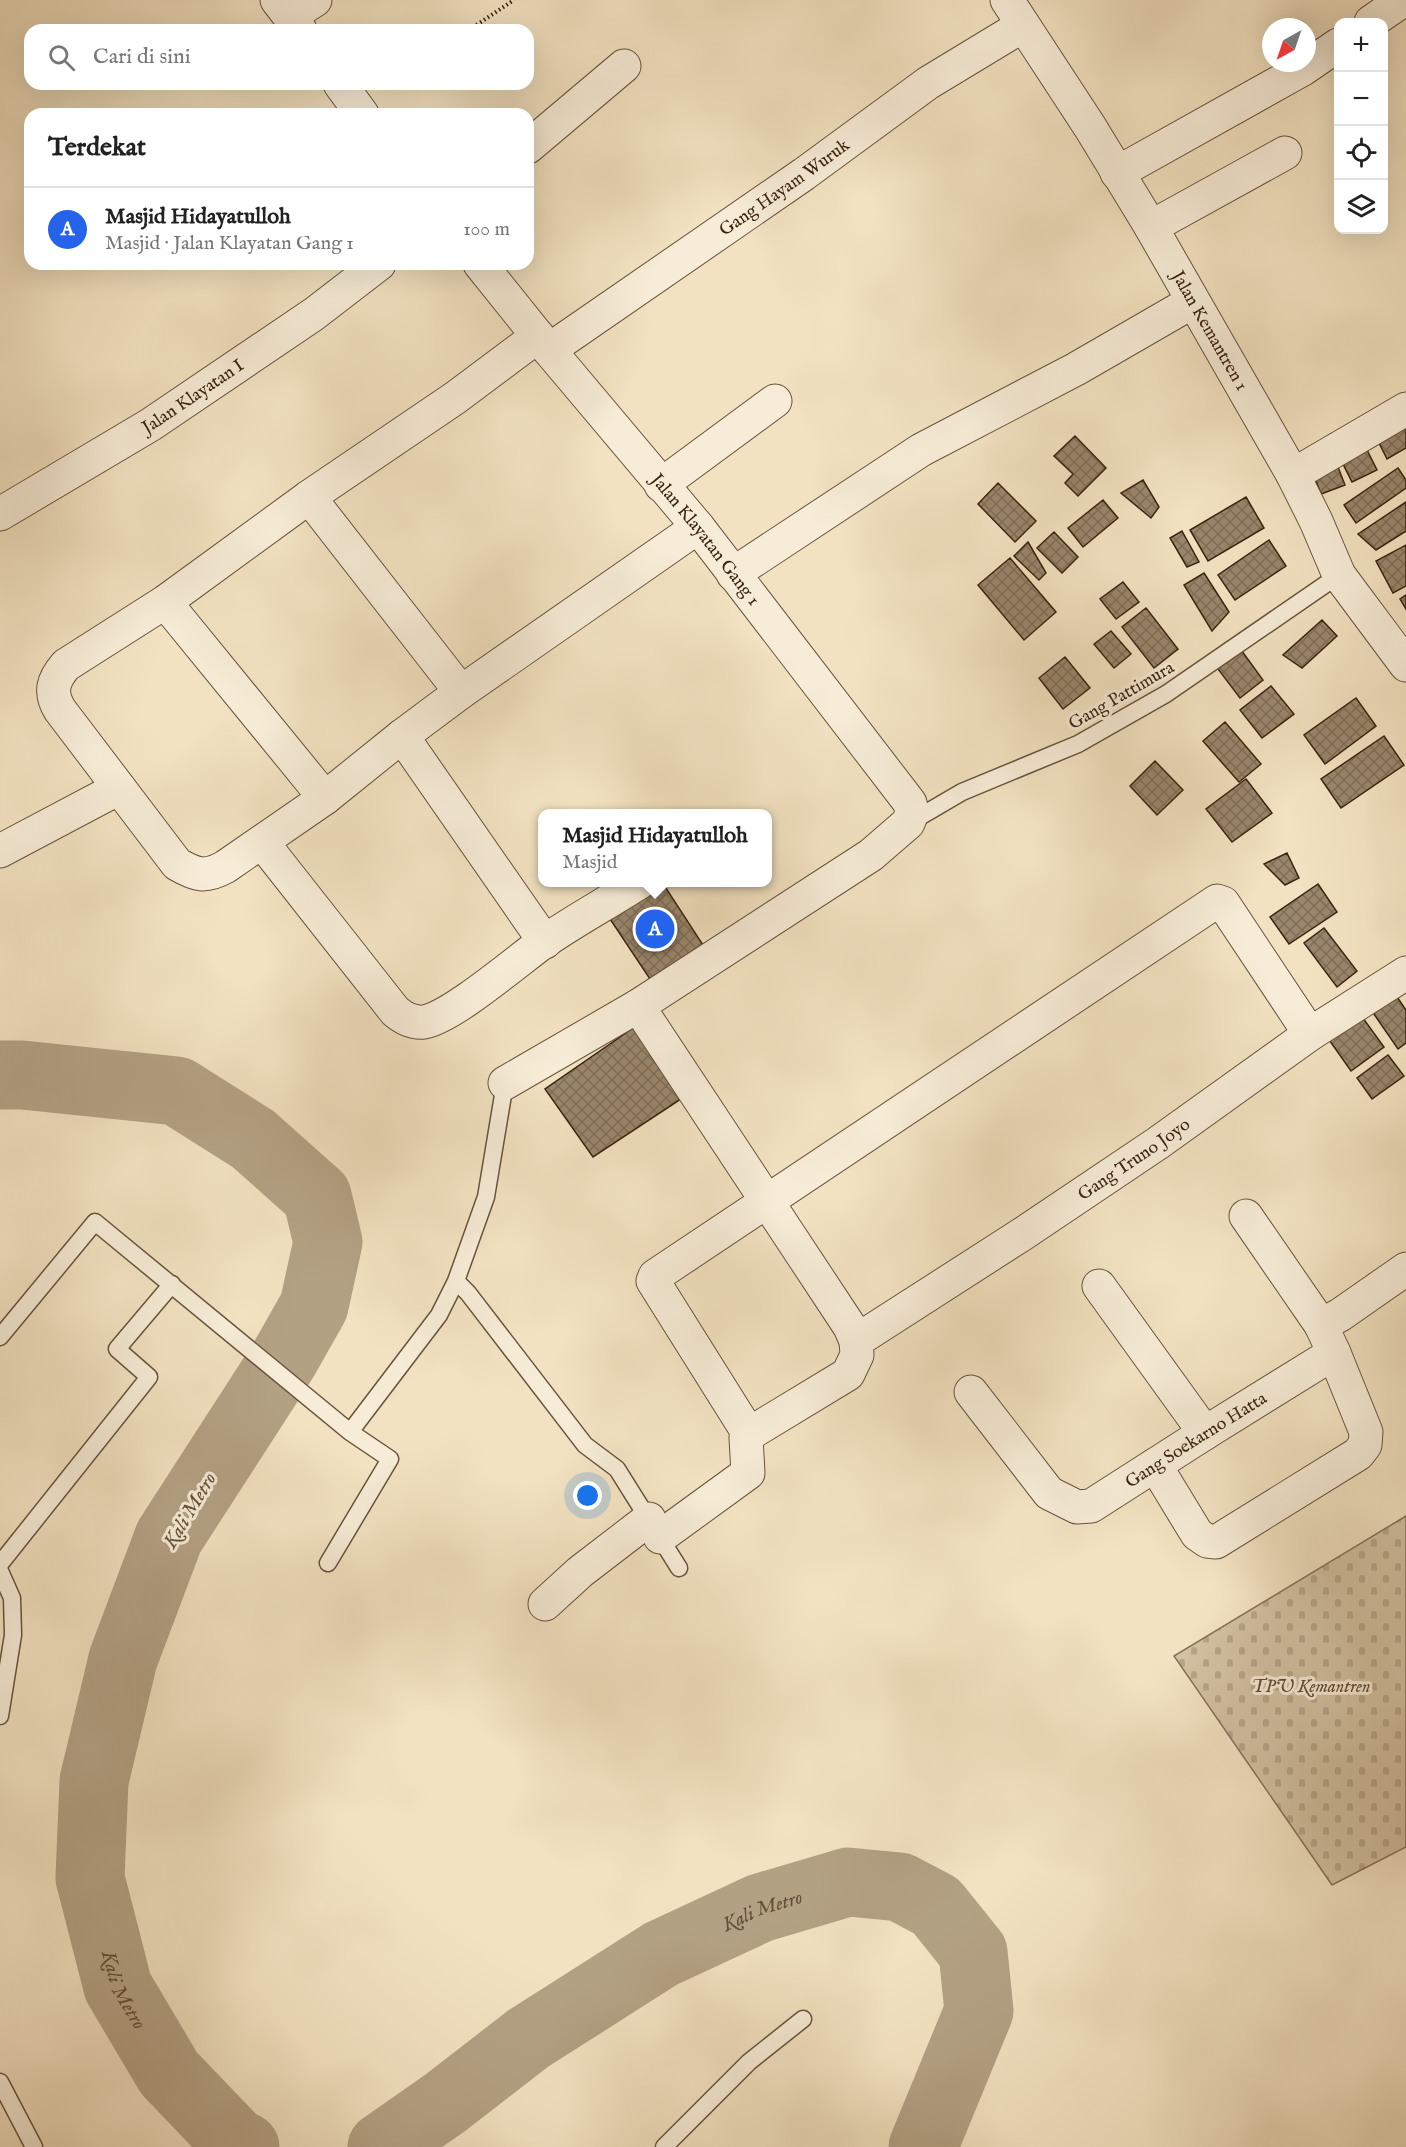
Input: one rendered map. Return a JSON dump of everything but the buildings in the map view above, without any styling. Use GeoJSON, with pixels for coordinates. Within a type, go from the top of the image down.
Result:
{"type":"FeatureCollection","features":[{"type":"Feature","properties":{"kind":"street"},"geometry":{"type":"LineString","coordinates":[[1377,18],[1403,0],[1406,4]]}},
{"type":"Feature","properties":{"kind":"street","name":"Jalan Kemantren 1"},"geometry":{"type":"LineString","coordinates":[[1015,13],[1090,127],[1151,227],[1293,475],[1339,575],[1406,665]]}},
{"type":"Feature","properties":{"kind":"street","name":"Gang Hayam Wuruk"},"geometry":{"type":"LineString","coordinates":[[698,527],[461,692],[325,798],[212,874],[199,874],[177,864],[54,700],[53,687],[57,675],[66,665],[165,602],[309,497],[455,399],[804,174],[928,83],[1015,13]]}},
{"type":"Feature","properties":{"kind":"street"},"geometry":{"type":"LineString","coordinates":[[1117,173],[1303,69],[1334,48]]}},
{"type":"Feature","properties":{"kind":"street"},"geometry":{"type":"LineString","coordinates":[[534,142],[624,66]]}},
{"type":"Feature","properties":{"kind":"street"},"geometry":{"type":"LineString","coordinates":[[344,90],[358,108]]}},
{"type":"Feature","properties":{"kind":"street"},"geometry":{"type":"LineString","coordinates":[[1151,227],[1285,153]]}},
{"type":"Feature","properties":{"kind":"street","name":"Jalan Klayatan I"},"geometry":{"type":"LineString","coordinates":[[0,514],[150,425],[314,314],[371,270]]}},
{"type":"Feature","properties":{"kind":"street","name":"Jalan Klayatan Gang 1"},"geometry":{"type":"LineString","coordinates":[[485,270],[698,527],[910,803],[912,813],[908,823]]}},
{"type":"Feature","properties":{"kind":"street"},"geometry":{"type":"LineString","coordinates":[[733,574],[921,450],[1076,369],[1192,302]]}},
{"type":"Feature","properties":{"kind":"street"},"geometry":{"type":"LineString","coordinates":[[662,485],[776,401]]}},
{"type":"Feature","properties":{"kind":"street"},"geometry":{"type":"LineString","coordinates":[[1293,475],[1406,409]]}},
{"type":"Feature","properties":{"kind":"street"},"geometry":{"type":"LineString","coordinates":[[309,497],[461,692]]}},
{"type":"Feature","properties":{"kind":"street"},"geometry":{"type":"LineString","coordinates":[[165,602],[325,798]]}},
{"type":"Feature","properties":{"kind":"street"},"geometry":{"type":"LineString","coordinates":[[402,736],[544,942]]}},
{"type":"Feature","properties":{"kind":"street"},"geometry":{"type":"LineString","coordinates":[[0,851],[120,788]]}},
{"type":"Feature","properties":{"kind":"street"},"geometry":{"type":"LineString","coordinates":[[505,1083],[638,1006],[871,855],[908,823]]}},
{"type":"Feature","properties":{"kind":"street"},"geometry":{"type":"LineString","coordinates":[[262,842],[395,1011],[414,1022],[425,1022],[448,1012],[544,942],[632,887]]}},
{"type":"Feature","properties":{"kind":"street"},"geometry":{"type":"LineString","coordinates":[[749,1434],[653,1281],[655,1276],[768,1203],[1217,901],[1223,903],[1310,1034]]}},
{"type":"Feature","properties":{"kind":"street","name":"Gang Truno Joyo"},"geometry":{"type":"LineString","coordinates":[[856,1341],[1021,1235],[1109,1176],[1310,1034],[1406,973]]}},
{"type":"Feature","properties":{"kind":"street"},"geometry":{"type":"LineString","coordinates":[[545,1604],[580,1572],[748,1473],[746,1438],[749,1434],[848,1374],[857,1355],[856,1341],[850,1327],[638,1006]]}},
{"type":"Feature","properties":{"kind":"street"},"geometry":{"type":"LineString","coordinates":[[1155,1465],[1197,1534],[1208,1541],[1216,1542],[1358,1454],[1365,1445],[1366,1432],[1328,1339],[1246,1216]]}},
{"type":"Feature","properties":{"kind":"street","name":"Gang Soekarno Hatta"},"geometry":{"type":"LineString","coordinates":[[971,1392],[1049,1493],[1077,1507],[1091,1506],[1205,1433],[1328,1339],[1340,1315],[1406,1269]]}},
{"type":"Feature","properties":{"kind":"street"},"geometry":{"type":"LineString","coordinates":[[1099,1286],[1205,1433]]}},
{"type":"Feature","properties":{"kind":"lane","name":"Gang Pattimura"},"geometry":{"type":"LineString","coordinates":[[908,823],[962,792],[1078,744],[1166,693],[1339,575]]}},
{"type":"Feature","properties":{"kind":"lane"},"geometry":{"type":"LineString","coordinates":[[350,1432],[438,1315],[456,1281],[486,1197],[505,1083]]}},
{"type":"Feature","properties":{"kind":"lane"},"geometry":{"type":"LineString","coordinates":[[0,1337],[95,1222],[350,1432],[390,1459],[328,1563]]}},
{"type":"Feature","properties":{"kind":"lane"},"geometry":{"type":"LineString","coordinates":[[456,1281],[468,1293],[585,1445],[617,1468],[679,1568]]}},
{"type":"Feature","properties":{"kind":"lane"},"geometry":{"type":"LineString","coordinates":[[0,1564],[149,1377],[117,1349],[172,1284]]}},
{"type":"Feature","properties":{"kind":"lane"},"geometry":{"type":"LineString","coordinates":[[0,1571],[12,1598],[13,1635],[0,1716]]}},
{"type":"Feature","properties":{"kind":"lane"},"geometry":{"type":"LineString","coordinates":[[664,2147],[749,2062],[803,2019]]}},
{"type":"Feature","properties":{"kind":"lane"},"geometry":{"type":"LineString","coordinates":[[0,2082],[34,2147]]}},
{"type":"Feature","properties":{"kind":"path"},"geometry":{"type":"LineString","coordinates":[[478,24],[514,0]]}},
{"type":"Feature","properties":{"kind":"green space","name":"TPU Kemantren"},"geometry":{"type":"Polygon","coordinates":[[[1406,1516],[1406,1847],[1332,1885],[1174,1656],[1406,1516]]]}},
{"type":"Feature","properties":{"kind":"waterway","name":"Kali Metro"},"geometry":{"type":"LineString","coordinates":[[0,1075],[22,1075],[177,1091],[253,1139],[317,1196],[328,1242],[314,1306],[284,1359],[169,1537],[123,1659],[94,1781],[90,1878],[118,1987],[169,2073],[235,2142],[245,2147]]}},
{"type":"Feature","properties":{"kind":"waterway","name":"Kali Metro"},"geometry":{"type":"LineString","coordinates":[[382,2147],[445,2103],[529,2038],[661,1954],[760,1908],[848,1882],[900,1887],[936,1906],[973,1952],[979,2011],[923,2147]]}},
{"type":"Feature","properties":{"kind":"place","name":"Masjid Hidayatulloh"},"geometry":{"type":"Point","coordinates":[655,929]}}]}
